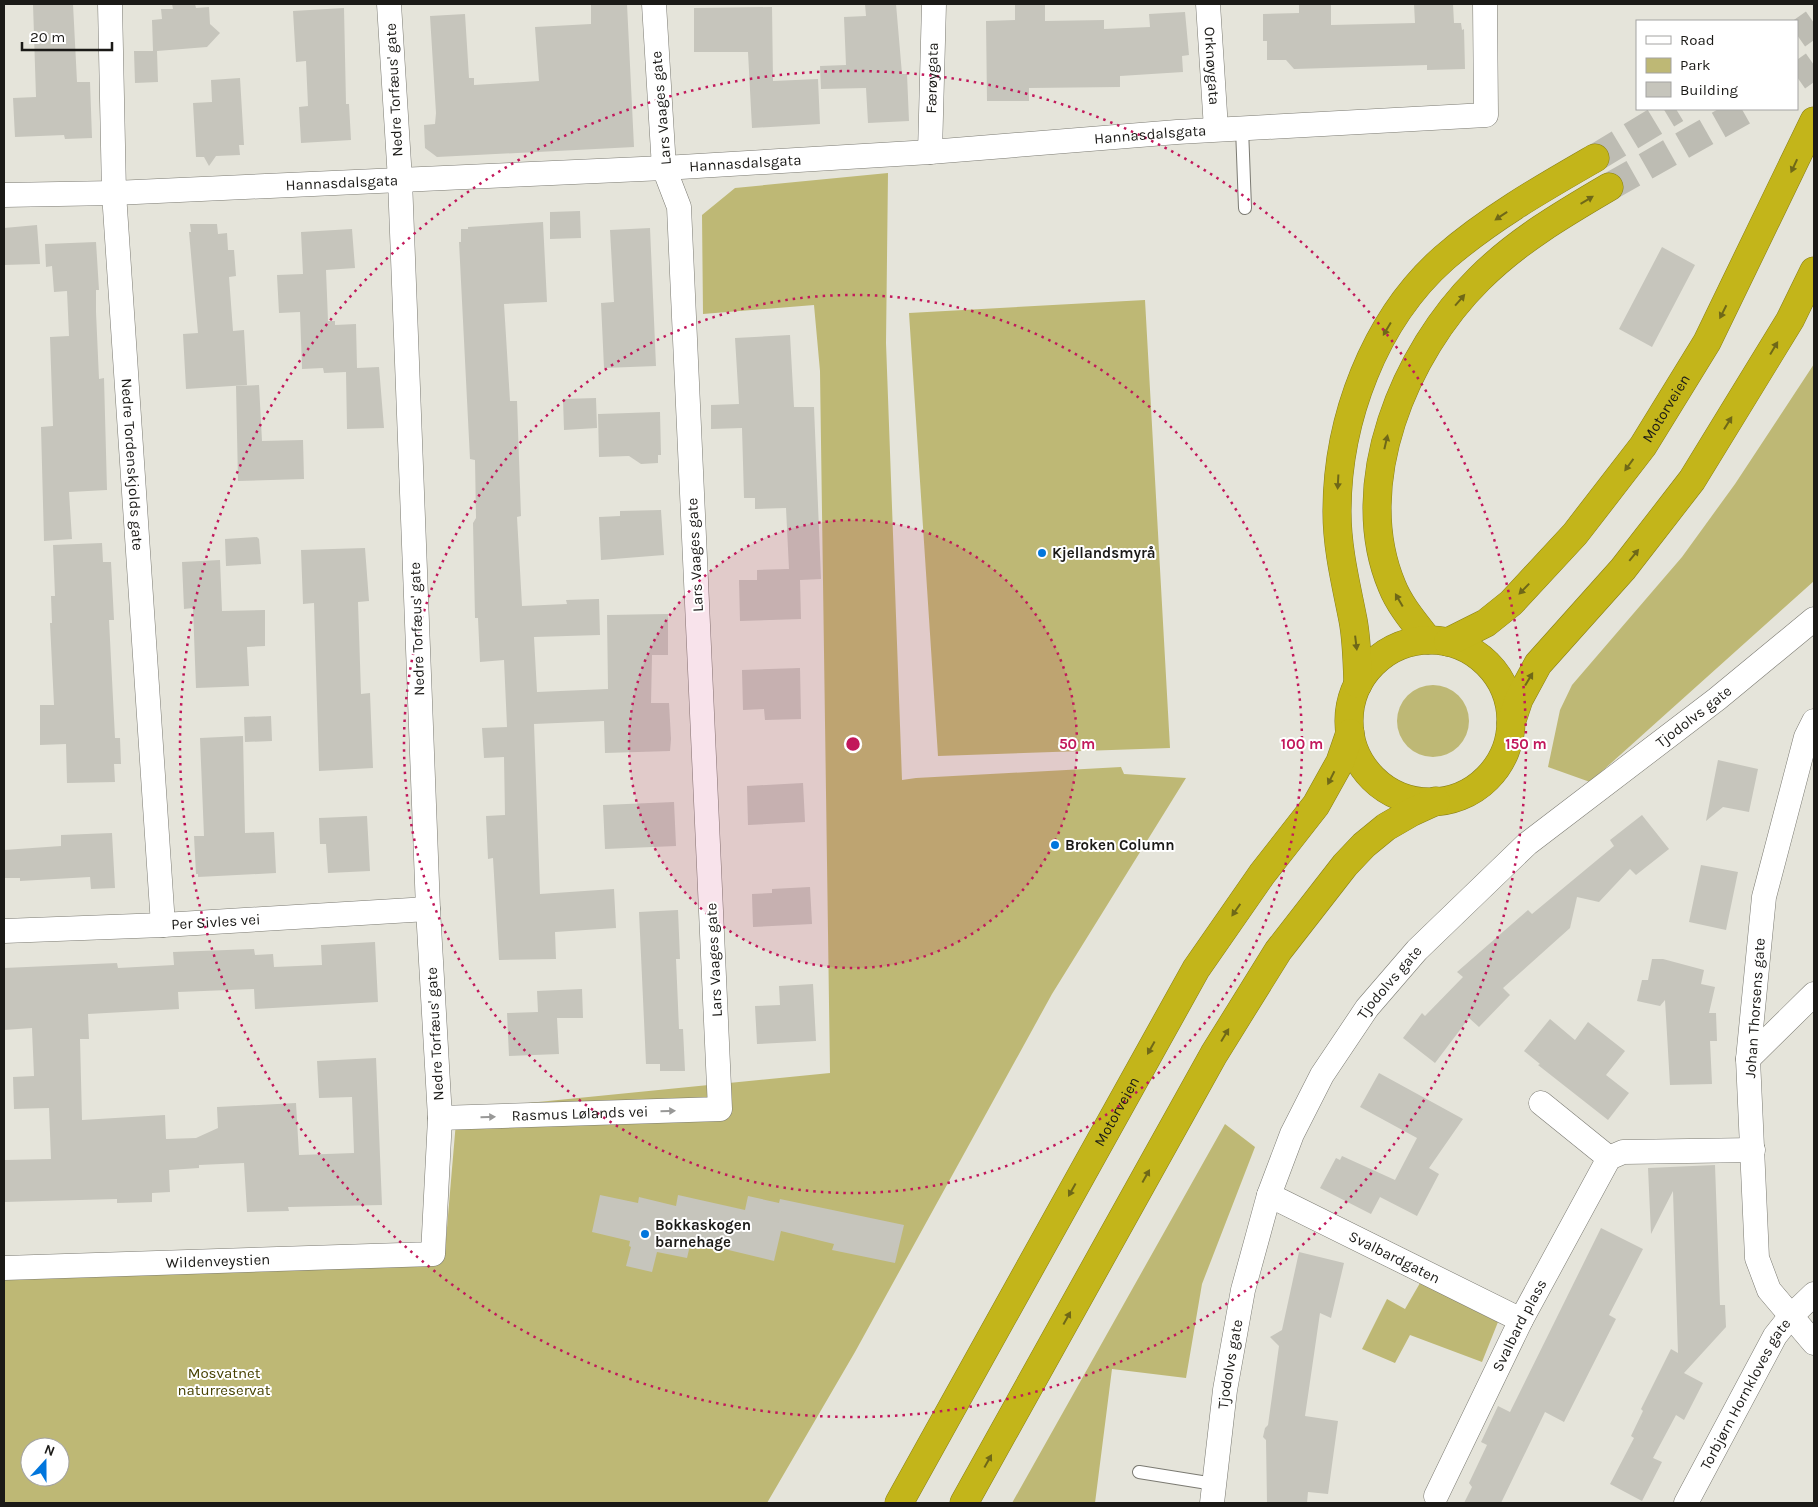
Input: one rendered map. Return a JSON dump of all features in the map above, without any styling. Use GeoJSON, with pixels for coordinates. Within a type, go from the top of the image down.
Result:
{"type":"FeatureCollection","features":[{"type":"Feature","properties":{"kind":"highway","name":"Motorveien"},"geometry":{"type":"LineString","coordinates":[[1438,641],[1486,622],[1511,603],[1575,534],[1644,446],[1707,342],[1814,121]]}},
{"type":"Feature","properties":{"kind":"highway"},"geometry":{"type":"LineString","coordinates":[[1358,684],[1357,647],[1338,546],[1337,513],[1338,475],[1344,436],[1364,374],[1400,308],[1443,259],[1470,237],[1542,188],[1595,158]]}},
{"type":"Feature","properties":{"kind":"highway"},"geometry":{"type":"LineString","coordinates":[[1511,724],[1510,708],[1499,678],[1477,655],[1438,641],[1408,614],[1392,588],[1384,564],[1378,503],[1380,474],[1386,441],[1397,402],[1410,371],[1431,336],[1480,278],[1551,221],[1609,187]]}},
{"type":"Feature","properties":{"kind":"highway"},"geometry":{"type":"LineString","coordinates":[[1438,641],[1406,643],[1387,652],[1370,666],[1358,684],[1352,700],[1350,734],[1361,761],[1380,784],[1397,795],[1410,799],[1436,801],[1455,798],[1473,789],[1488,777],[1500,761],[1508,743],[1518,699],[1538,664],[1623,569],[1692,480],[1790,320],[1814,271]]}},
{"type":"Feature","properties":{"kind":"highway","name":"Motorveien"},"geometry":{"type":"LineString","coordinates":[[899,1503],[1196,969],[1262,874],[1316,805],[1340,762],[1350,734]]}},
{"type":"Feature","properties":{"kind":"highway"},"geometry":{"type":"LineString","coordinates":[[964,1503],[1214,1054],[1278,951],[1344,865],[1364,845],[1386,827],[1436,801]]}},
{"type":"Feature","properties":{"kind":"street","name":"Nedre Tordenskjolds gate"},"geometry":{"type":"LineString","coordinates":[[110,4],[114,193],[163,925]]}},
{"type":"Feature","properties":{"kind":"street","name":"Nedre Torfæus' gate"},"geometry":{"type":"LineString","coordinates":[[389,4],[400,180],[428,909],[440,1118],[433,1254]]}},
{"type":"Feature","properties":{"kind":"street","name":"Lars Vaages gate"},"geometry":{"type":"LineString","coordinates":[[654,4],[664,168],[679,207],[720,1110]]}},
{"type":"Feature","properties":{"kind":"street","name":"Færøygata"},"geometry":{"type":"LineString","coordinates":[[930,152],[934,4]]}},
{"type":"Feature","properties":{"kind":"street","name":"Orknøygata"},"geometry":{"type":"LineString","coordinates":[[1208,4],[1216,129]]}},
{"type":"Feature","properties":{"kind":"street","name":"Hannasdalsgata"},"geometry":{"type":"LineString","coordinates":[[4,195],[114,193],[664,168],[930,152],[1216,129],[1486,115],[1485,4]]}},
{"type":"Feature","properties":{"kind":"street","name":"Tjodolvs gate"},"geometry":{"type":"LineString","coordinates":[[1213,1494],[1225,1390],[1243,1290],[1269,1195],[1292,1134],[1322,1075],[1367,1008],[1417,950],[1527,844],[1811,628]]}},
{"type":"Feature","properties":{"kind":"street","name":"Johan Thorsens gate"},"geometry":{"type":"LineString","coordinates":[[1814,721],[1806,737],[1764,897],[1748,1059],[1757,1258],[1769,1290],[1814,1343]]}},
{"type":"Feature","properties":{"kind":"street","name":"Per Sivles vei"},"geometry":{"type":"LineString","coordinates":[[4,931],[163,925],[428,909]]}},
{"type":"Feature","properties":{"kind":"street"},"geometry":{"type":"LineString","coordinates":[[1748,1059],[1814,994]]}},
{"type":"Feature","properties":{"kind":"street"},"geometry":{"type":"LineString","coordinates":[[1541,1103],[1609,1158],[1623,1152],[1753,1150]]}},
{"type":"Feature","properties":{"kind":"street","name":"Rasmus Lølands vei"},"geometry":{"type":"LineString","coordinates":[[440,1118],[720,1110]]}},
{"type":"Feature","properties":{"kind":"street","name":"Svalbard plass"},"geometry":{"type":"LineString","coordinates":[[1436,1496],[1521,1320],[1609,1158]]}},
{"type":"Feature","properties":{"kind":"street","name":"Svalbardgaten"},"geometry":{"type":"LineString","coordinates":[[1269,1195],[1521,1320]]}},
{"type":"Feature","properties":{"kind":"street","name":"Wildenveystien"},"geometry":{"type":"LineString","coordinates":[[4,1268],[433,1254]]}},
{"type":"Feature","properties":{"kind":"street","name":"Torbjørn Hornkloves gate"},"geometry":{"type":"LineString","coordinates":[[1686,1503],[1771,1344],[1790,1317],[1814,1294]]}},
{"type":"Feature","properties":{"kind":"lane"},"geometry":{"type":"LineString","coordinates":[[1242,128],[1245,208]]}},
{"type":"Feature","properties":{"kind":"lane"},"geometry":{"type":"LineString","coordinates":[[1139,1472],[1213,1494]]}},
{"type":"Feature","properties":{"kind":"green space","name":"Mosvatnet naturreservat"},"geometry":{"type":"Polygon","coordinates":[[[888,173],[886,343],[902,780],[1121,767],[1124,774],[1186,778],[1052,994],[855,1352],[767,1503],[4,1503],[4,1265],[445,1251],[457,1110],[830,1073],[820,371],[814,305],[703,314],[702,215],[735,188],[888,173]]]}},
{"type":"Feature","properties":{"kind":"green space","name":"Kjellandsmyrå"},"geometry":{"type":"Polygon","coordinates":[[[1145,300],[1170,748],[938,756],[909,313],[1145,300]]]}},
{"type":"Feature","properties":{"kind":"green space"},"geometry":{"type":"Polygon","coordinates":[[[1814,364],[1814,581],[1590,782],[1548,767],[1560,710],[1572,685],[1682,557],[1735,484],[1814,364]]]}},
{"type":"Feature","properties":{"kind":"green space"},"geometry":{"type":"Polygon","coordinates":[[[1433,685],[1453,691],[1463,701],[1469,721],[1463,741],[1453,751],[1433,757],[1413,751],[1403,741],[1397,721],[1403,701],[1413,691],[1433,685]]]}},
{"type":"Feature","properties":{"kind":"green space"},"geometry":{"type":"Polygon","coordinates":[[[1225,1124],[1255,1147],[1202,1284],[1186,1378],[1112,1369],[1095,1503],[1012,1503],[1225,1124]]]}},
{"type":"Feature","properties":{"kind":"green space"},"geometry":{"type":"Polygon","coordinates":[[[1420,1283],[1498,1322],[1482,1362],[1410,1335],[1395,1363],[1362,1349],[1387,1299],[1405,1309],[1420,1283]]]}},
{"type":"Feature","properties":{"kind":"building"},"geometry":{"type":"Polygon","coordinates":[[[33,4],[73,4],[77,82],[90,82],[92,138],[65,139],[64,135],[15,137],[13,98],[36,97],[33,4]]]}},
{"type":"Feature","properties":{"kind":"building"},"geometry":{"type":"Polygon","coordinates":[[[172,4],[195,4],[196,8],[209,7],[210,24],[220,33],[207,47],[157,51],[158,82],[135,83],[134,51],[153,51],[152,20],[162,19],[161,9],[173,9],[172,4]]]}},
{"type":"Feature","properties":{"kind":"building"},"geometry":{"type":"Polygon","coordinates":[[[591,4],[627,4],[634,147],[437,157],[425,148],[424,125],[435,124],[436,113],[430,16],[465,14],[469,78],[474,78],[474,85],[539,81],[535,27],[591,24],[591,4]]]}},
{"type":"Feature","properties":{"kind":"building"},"geometry":{"type":"Polygon","coordinates":[[[865,4],[896,4],[902,74],[907,74],[909,121],[868,123],[866,88],[821,89],[820,66],[846,65],[844,17],[866,16],[865,4]]]}},
{"type":"Feature","properties":{"kind":"building"},"geometry":{"type":"Polygon","coordinates":[[[1015,4],[1045,4],[1045,21],[1104,20],[1104,29],[1150,27],[1149,14],[1185,12],[1189,55],[1182,56],[1183,72],[1120,76],[1120,87],[1029,88],[1029,101],[987,101],[986,21],[1015,20],[1015,4]]]}},
{"type":"Feature","properties":{"kind":"building"},"geometry":{"type":"Polygon","coordinates":[[[1299,4],[1331,4],[1331,25],[1415,23],[1414,4],[1453,4],[1454,23],[1461,23],[1462,30],[1464,29],[1465,69],[1427,70],[1427,65],[1294,69],[1286,60],[1267,60],[1267,41],[1263,41],[1263,14],[1299,13],[1299,4]]]}},
{"type":"Feature","properties":{"kind":"building"},"geometry":{"type":"Polygon","coordinates":[[[772,7],[773,81],[818,79],[820,124],[752,128],[748,52],[694,52],[694,8],[772,7]]]}},
{"type":"Feature","properties":{"kind":"building"},"geometry":{"type":"Polygon","coordinates":[[[344,8],[346,104],[349,104],[351,140],[301,143],[299,107],[308,106],[306,61],[296,62],[293,11],[344,8]]]}},
{"type":"Feature","properties":{"kind":"building"},"geometry":{"type":"Polygon","coordinates":[[[240,78],[244,145],[239,145],[240,155],[216,156],[209,166],[204,157],[196,157],[193,103],[212,102],[211,80],[240,78]]]}},
{"type":"Feature","properties":{"kind":"building"},"geometry":{"type":"Polygon","coordinates":[[[580,211],[581,238],[550,239],[550,212],[580,211]]]}},
{"type":"Feature","properties":{"kind":"building"},"geometry":{"type":"Polygon","coordinates":[[[543,222],[547,302],[504,304],[510,401],[517,401],[521,516],[517,517],[522,606],[567,604],[566,600],[599,599],[600,635],[534,637],[537,692],[608,689],[607,615],[668,614],[668,655],[652,655],[651,703],[669,703],[671,739],[670,751],[605,753],[604,721],[534,724],[540,894],[614,889],[616,928],[555,932],[556,959],[499,960],[493,858],[488,859],[486,816],[505,815],[504,757],[484,758],[482,728],[507,727],[504,660],[480,662],[478,618],[475,618],[473,523],[476,518],[475,460],[470,459],[459,242],[461,242],[461,229],[468,229],[468,227],[543,222]]]}},
{"type":"Feature","properties":{"kind":"building"},"geometry":{"type":"Polygon","coordinates":[[[190,224],[217,224],[218,234],[227,233],[228,250],[234,250],[236,276],[229,277],[233,331],[244,330],[247,385],[186,389],[183,334],[198,333],[189,232],[191,232],[190,224]]]}},
{"type":"Feature","properties":{"kind":"building"},"geometry":{"type":"Polygon","coordinates":[[[37,225],[40,264],[4,265],[4,228],[37,225]]]}},
{"type":"Feature","properties":{"kind":"building"},"geometry":{"type":"Polygon","coordinates":[[[650,228],[656,366],[604,368],[601,303],[614,302],[610,230],[650,228]]]}},
{"type":"Feature","properties":{"kind":"building"},"geometry":{"type":"Polygon","coordinates":[[[352,229],[355,268],[326,270],[328,321],[335,321],[335,325],[356,324],[357,368],[379,367],[384,428],[347,429],[346,372],[324,373],[323,368],[302,369],[300,312],[279,313],[277,275],[303,274],[301,232],[352,229]]]}},
{"type":"Feature","properties":{"kind":"building"},"geometry":{"type":"Polygon","coordinates":[[[96,242],[99,290],[96,290],[96,312],[99,379],[104,378],[107,490],[69,492],[72,539],[44,541],[41,427],[53,426],[50,337],[69,336],[67,291],[54,292],[52,266],[46,267],[45,244],[96,242]]]}},
{"type":"Feature","properties":{"kind":"building"},"geometry":{"type":"Polygon","coordinates":[[[1662,247],[1695,265],[1652,347],[1619,329],[1662,247]]]}},
{"type":"Feature","properties":{"kind":"building"},"geometry":{"type":"Polygon","coordinates":[[[790,335],[794,407],[814,407],[821,579],[800,580],[801,619],[740,621],[739,580],[757,580],[757,570],[789,569],[786,508],[755,509],[755,498],[744,498],[742,428],[711,429],[711,405],[739,404],[735,338],[790,335]]]}},
{"type":"Feature","properties":{"kind":"building"},"geometry":{"type":"Polygon","coordinates":[[[259,385],[262,441],[303,440],[304,479],[238,481],[236,386],[259,385]]]}},
{"type":"Feature","properties":{"kind":"building"},"geometry":{"type":"Polygon","coordinates":[[[596,398],[597,428],[564,430],[563,399],[596,398]]]}},
{"type":"Feature","properties":{"kind":"building"},"geometry":{"type":"Polygon","coordinates":[[[660,412],[661,455],[658,455],[658,463],[641,464],[629,456],[599,457],[598,414],[660,412]]]}},
{"type":"Feature","properties":{"kind":"building"},"geometry":{"type":"Polygon","coordinates":[[[661,510],[664,555],[601,560],[599,517],[620,516],[620,511],[661,510]]]}},
{"type":"Feature","properties":{"kind":"building"},"geometry":{"type":"Polygon","coordinates":[[[257,537],[259,539],[261,564],[226,566],[225,539],[257,537]]]}},
{"type":"Feature","properties":{"kind":"building"},"geometry":{"type":"Polygon","coordinates":[[[102,543],[103,562],[111,562],[114,620],[109,620],[115,738],[120,738],[121,764],[114,764],[115,782],[67,783],[66,744],[40,745],[40,705],[54,705],[50,623],[52,623],[51,596],[55,596],[53,545],[102,543]]]}},
{"type":"Feature","properties":{"kind":"building"},"geometry":{"type":"Polygon","coordinates":[[[365,548],[369,601],[358,602],[361,694],[370,693],[373,768],[319,771],[314,603],[303,604],[301,550],[365,548]]]}},
{"type":"Feature","properties":{"kind":"building"},"geometry":{"type":"Polygon","coordinates":[[[220,560],[222,611],[265,610],[265,646],[247,647],[249,686],[196,688],[193,608],[184,609],[182,562],[220,560]]]}},
{"type":"Feature","properties":{"kind":"building"},"geometry":{"type":"Polygon","coordinates":[[[800,668],[801,719],[765,720],[764,709],[743,710],[742,670],[800,668]]]}},
{"type":"Feature","properties":{"kind":"building"},"geometry":{"type":"Polygon","coordinates":[[[271,716],[272,741],[245,742],[244,717],[271,716]]]}},
{"type":"Feature","properties":{"kind":"building"},"geometry":{"type":"Polygon","coordinates":[[[243,736],[245,833],[274,832],[276,873],[198,877],[198,874],[196,874],[194,836],[204,836],[200,738],[243,736]]]}},
{"type":"Feature","properties":{"kind":"building"},"geometry":{"type":"Polygon","coordinates":[[[1718,760],[1758,769],[1749,812],[1723,807],[1706,821],[1718,760]]]}},
{"type":"Feature","properties":{"kind":"building"},"geometry":{"type":"Polygon","coordinates":[[[803,783],[805,822],[748,825],[747,786],[803,783]]]}},
{"type":"Feature","properties":{"kind":"building"},"geometry":{"type":"Polygon","coordinates":[[[674,802],[676,846],[605,849],[603,805],[674,802]]]}},
{"type":"Feature","properties":{"kind":"building"},"geometry":{"type":"Polygon","coordinates":[[[1642,815],[1669,849],[1636,875],[1630,869],[1599,902],[1577,897],[1570,928],[1503,988],[1510,995],[1479,1027],[1469,1018],[1435,1063],[1403,1038],[1422,1013],[1425,1016],[1463,977],[1457,972],[1528,910],[1532,914],[1614,846],[1610,840],[1642,815]]]}},
{"type":"Feature","properties":{"kind":"building"},"geometry":{"type":"Polygon","coordinates":[[[367,816],[370,871],[328,873],[326,844],[320,844],[319,818],[367,816]]]}},
{"type":"Feature","properties":{"kind":"building"},"geometry":{"type":"Polygon","coordinates":[[[112,833],[115,888],[91,889],[90,877],[20,881],[20,878],[4,878],[4,850],[61,846],[61,835],[112,833]]]}},
{"type":"Feature","properties":{"kind":"building"},"geometry":{"type":"Polygon","coordinates":[[[1701,865],[1738,872],[1726,930],[1689,922],[1701,865]]]}},
{"type":"Feature","properties":{"kind":"building"},"geometry":{"type":"Polygon","coordinates":[[[810,887],[812,924],[753,927],[752,894],[772,893],[772,889],[810,887]]]}},
{"type":"Feature","properties":{"kind":"building"},"geometry":{"type":"Polygon","coordinates":[[[678,910],[680,959],[676,959],[679,1029],[683,1029],[685,1071],[660,1071],[660,1064],[646,1064],[639,912],[678,910]]]}},
{"type":"Feature","properties":{"kind":"building"},"geometry":{"type":"Polygon","coordinates":[[[375,942],[378,1002],[255,1009],[254,989],[178,992],[179,1009],[88,1014],[89,1039],[80,1039],[82,1120],[165,1115],[166,1139],[196,1138],[218,1128],[217,1107],[296,1103],[299,1155],[354,1153],[352,1097],[319,1098],[317,1061],[376,1058],[382,1205],[288,1207],[289,1211],[247,1212],[244,1163],[199,1165],[199,1168],[169,1170],[170,1192],[152,1193],[152,1202],[117,1203],[117,1199],[4,1202],[5,1160],[51,1159],[49,1108],[14,1109],[13,1077],[34,1076],[32,1028],[4,1030],[4,968],[117,963],[118,968],[174,965],[173,952],[254,949],[255,955],[273,954],[274,967],[322,965],[321,945],[375,942]]]}},
{"type":"Feature","properties":{"kind":"building"},"geometry":{"type":"Polygon","coordinates":[[[1652,959],[1663,959],[1704,970],[1701,984],[1715,987],[1709,1013],[1716,1013],[1717,1041],[1710,1041],[1712,1084],[1670,1085],[1665,1000],[1660,1006],[1637,1001],[1642,980],[1648,980],[1652,959]]]}},
{"type":"Feature","properties":{"kind":"building"},"geometry":{"type":"Polygon","coordinates":[[[813,984],[816,1041],[757,1044],[755,1006],[780,1005],[779,986],[813,984]]]}},
{"type":"Feature","properties":{"kind":"building"},"geometry":{"type":"Polygon","coordinates":[[[582,989],[583,1018],[557,1018],[559,1054],[509,1056],[507,1013],[538,1012],[537,991],[582,989]]]}},
{"type":"Feature","properties":{"kind":"building"},"geometry":{"type":"Polygon","coordinates":[[[1550,1019],[1575,1040],[1588,1022],[1625,1051],[1606,1075],[1629,1093],[1608,1120],[1538,1065],[1540,1064],[1524,1051],[1550,1019]]]}},
{"type":"Feature","properties":{"kind":"building"},"geometry":{"type":"Polygon","coordinates":[[[1379,1073],[1463,1119],[1429,1168],[1439,1174],[1417,1216],[1380,1197],[1371,1214],[1320,1188],[1336,1158],[1340,1160],[1342,1156],[1395,1180],[1417,1138],[1360,1107],[1379,1073]]]}},
{"type":"Feature","properties":{"kind":"building"},"geometry":{"type":"Polygon","coordinates":[[[1715,1165],[1720,1305],[1725,1305],[1726,1327],[1684,1373],[1703,1383],[1684,1420],[1676,1415],[1653,1458],[1662,1462],[1642,1501],[1610,1484],[1634,1438],[1631,1436],[1643,1411],[1641,1409],[1671,1349],[1678,1353],[1673,1191],[1651,1234],[1648,1168],[1715,1165]]]}},
{"type":"Feature","properties":{"kind":"building","name":"Bokkaskogen barnehage"},"geometry":{"type":"Polygon","coordinates":[[[600,1195],[638,1203],[639,1197],[676,1206],[678,1195],[745,1210],[748,1196],[779,1203],[780,1199],[904,1225],[895,1263],[832,1250],[834,1244],[781,1231],[774,1261],[691,1241],[687,1258],[657,1252],[652,1272],[626,1266],[631,1247],[629,1246],[630,1241],[592,1232],[600,1195]]]}},
{"type":"Feature","properties":{"kind":"building"},"geometry":{"type":"Polygon","coordinates":[[[1601,1228],[1643,1249],[1609,1315],[1616,1319],[1564,1422],[1545,1412],[1501,1503],[1464,1503],[1472,1487],[1469,1483],[1487,1445],[1481,1442],[1498,1406],[1510,1412],[1601,1228]]]}},
{"type":"Feature","properties":{"kind":"building"},"geometry":{"type":"Polygon","coordinates":[[[1299,1252],[1344,1263],[1331,1318],[1320,1313],[1305,1416],[1338,1421],[1328,1494],[1308,1492],[1307,1503],[1267,1503],[1266,1440],[1263,1437],[1265,1428],[1268,1425],[1279,1346],[1270,1337],[1282,1330],[1299,1252]]]}},
{"type":"Feature","properties":{"kind":"tunnel"},"geometry":{"type":"LineString","coordinates":[[1798,34],[1814,23]]}},
{"type":"Feature","properties":{"kind":"tunnel"},"geometry":{"type":"LineString","coordinates":[[1798,76],[1814,65]]}},
{"type":"Feature","properties":{"kind":"tunnel"},"geometry":{"type":"LineString","coordinates":[[1595,158],[1674,110]]}},
{"type":"Feature","properties":{"kind":"tunnel"},"geometry":{"type":"LineString","coordinates":[[1609,187],[1745,110]]}},
{"type":"Feature","properties":{"kind":"place","name":"Kjellandsmyrå"},"geometry":{"type":"Point","coordinates":[1042,553]}},
{"type":"Feature","properties":{"kind":"place","name":"Broken Column"},"geometry":{"type":"Point","coordinates":[1055,845]}},
{"type":"Feature","properties":{"kind":"place","name":"Bokkaskogen barnehage"},"geometry":{"type":"Point","coordinates":[645,1234]}}]}
